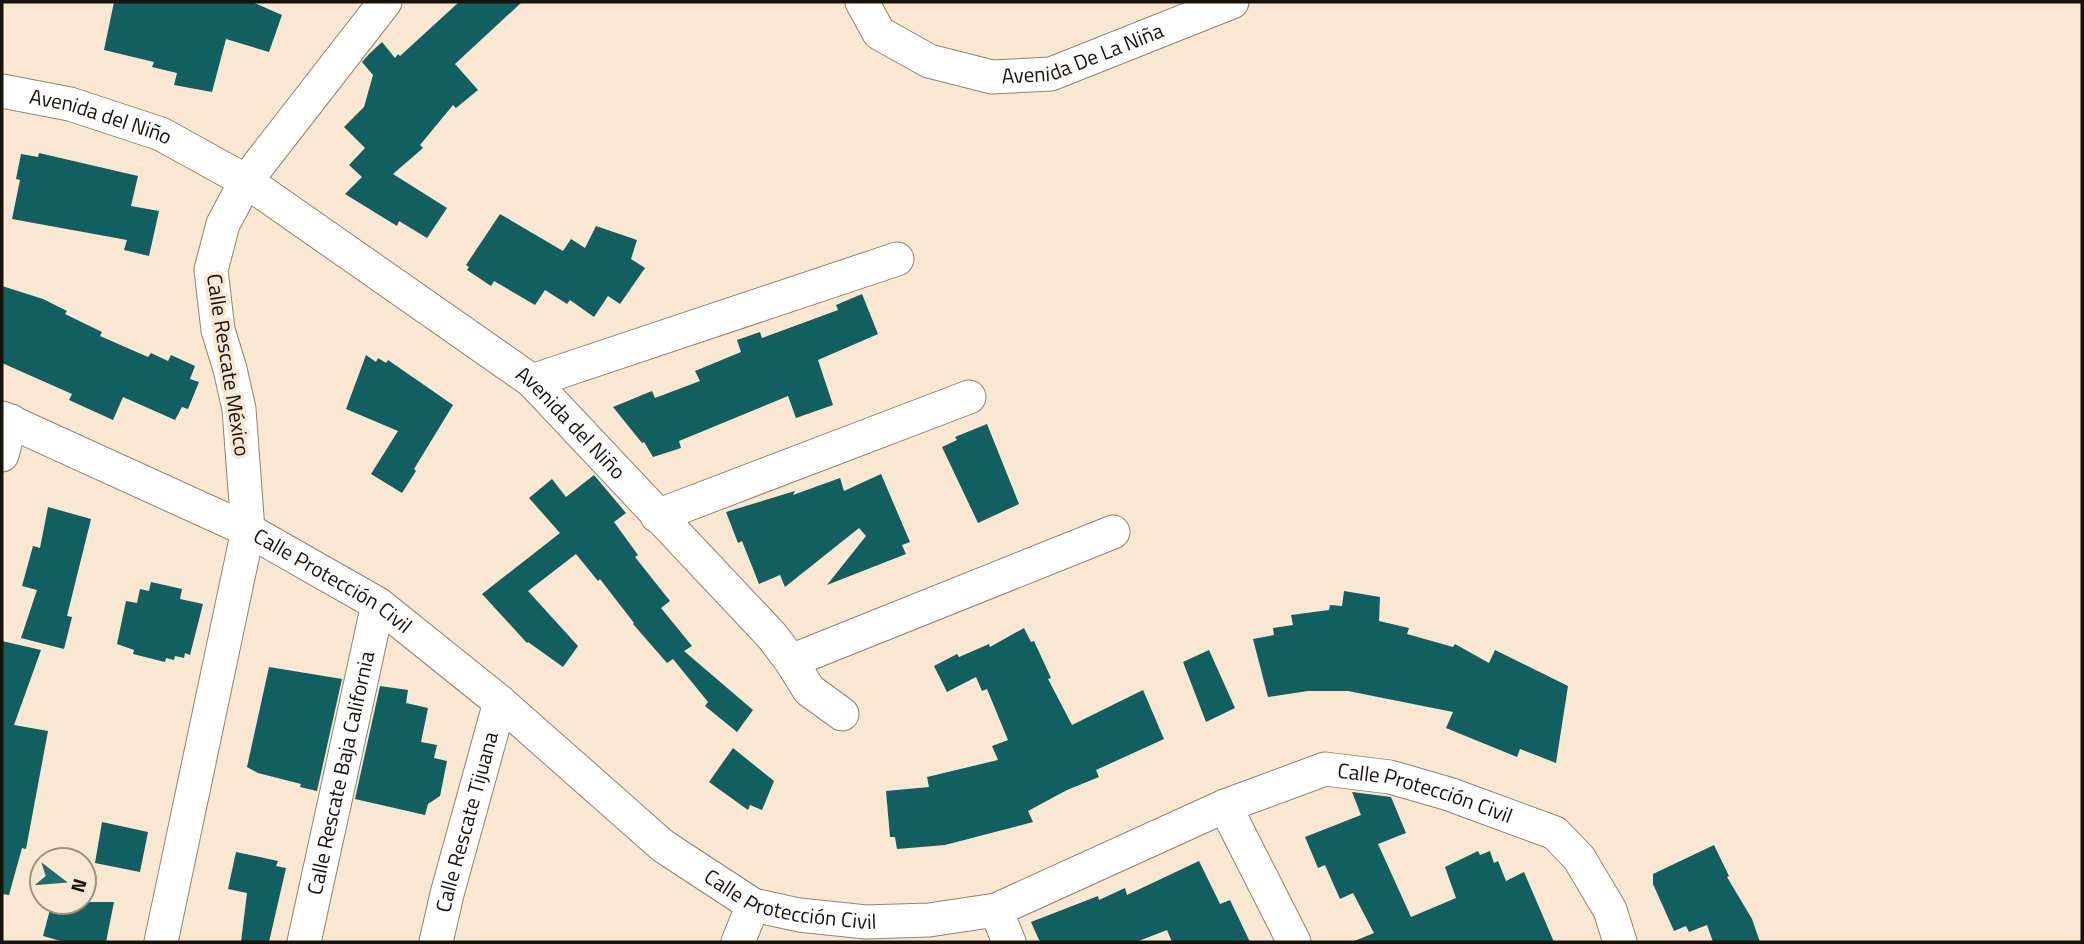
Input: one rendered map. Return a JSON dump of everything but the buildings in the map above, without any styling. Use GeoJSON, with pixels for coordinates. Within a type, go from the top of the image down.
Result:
{"type":"FeatureCollection","features":[{"type":"Feature","properties":{"kind":"street","name":"Calle Rescate México"},"geometry":{"type":"LineString","coordinates":[[161,942],[248,530],[239,409],[218,330],[211,270],[223,224],[246,181],[385,2]]}},
{"type":"Feature","properties":{"kind":"street","name":"Avenida De La Niña"},"geometry":{"type":"LineString","coordinates":[[862,2],[879,33],[929,61],[992,77],[1051,74],[1232,2]]}},
{"type":"Feature","properties":{"kind":"street","name":"Avenida del Niño"},"geometry":{"type":"LineString","coordinates":[[2,91],[70,104],[161,134],[246,181],[532,381],[772,636],[809,690],[842,714]]}},
{"type":"Feature","properties":{"kind":"street"},"geometry":{"type":"LineString","coordinates":[[532,381],[897,260]]}},
{"type":"Feature","properties":{"kind":"street"},"geometry":{"type":"LineString","coordinates":[[657,516],[969,397]]}},
{"type":"Feature","properties":{"kind":"street"},"geometry":{"type":"LineString","coordinates":[[2,456],[6,419]]}},
{"type":"Feature","properties":{"kind":"street","name":"Calle Protección Civil"},"geometry":{"type":"LineString","coordinates":[[6,419],[248,530],[378,604],[500,702],[663,846],[753,905],[799,915],[866,922],[929,920],[996,910],[1225,806],[1325,769],[1390,777],[1449,794],[1555,834],[1579,858],[1610,910],[1620,942]]}},
{"type":"Feature","properties":{"kind":"street"},"geometry":{"type":"LineString","coordinates":[[791,661],[1113,532]]}},
{"type":"Feature","properties":{"kind":"street","name":"Calle Rescate Baja California"},"geometry":{"type":"LineString","coordinates":[[304,942],[378,604]]}},
{"type":"Feature","properties":{"kind":"street","name":"Calle Rescate Tijuana"},"geometry":{"type":"LineString","coordinates":[[436,942],[500,702]]}},
{"type":"Feature","properties":{"kind":"street"},"geometry":{"type":"LineString","coordinates":[[1225,806],[1294,942]]}},
{"type":"Feature","properties":{"kind":"street"},"geometry":{"type":"LineString","coordinates":[[738,942],[753,905]]}},
{"type":"Feature","properties":{"kind":"street"},"geometry":{"type":"LineString","coordinates":[[996,910],[1009,942]]}}]}
